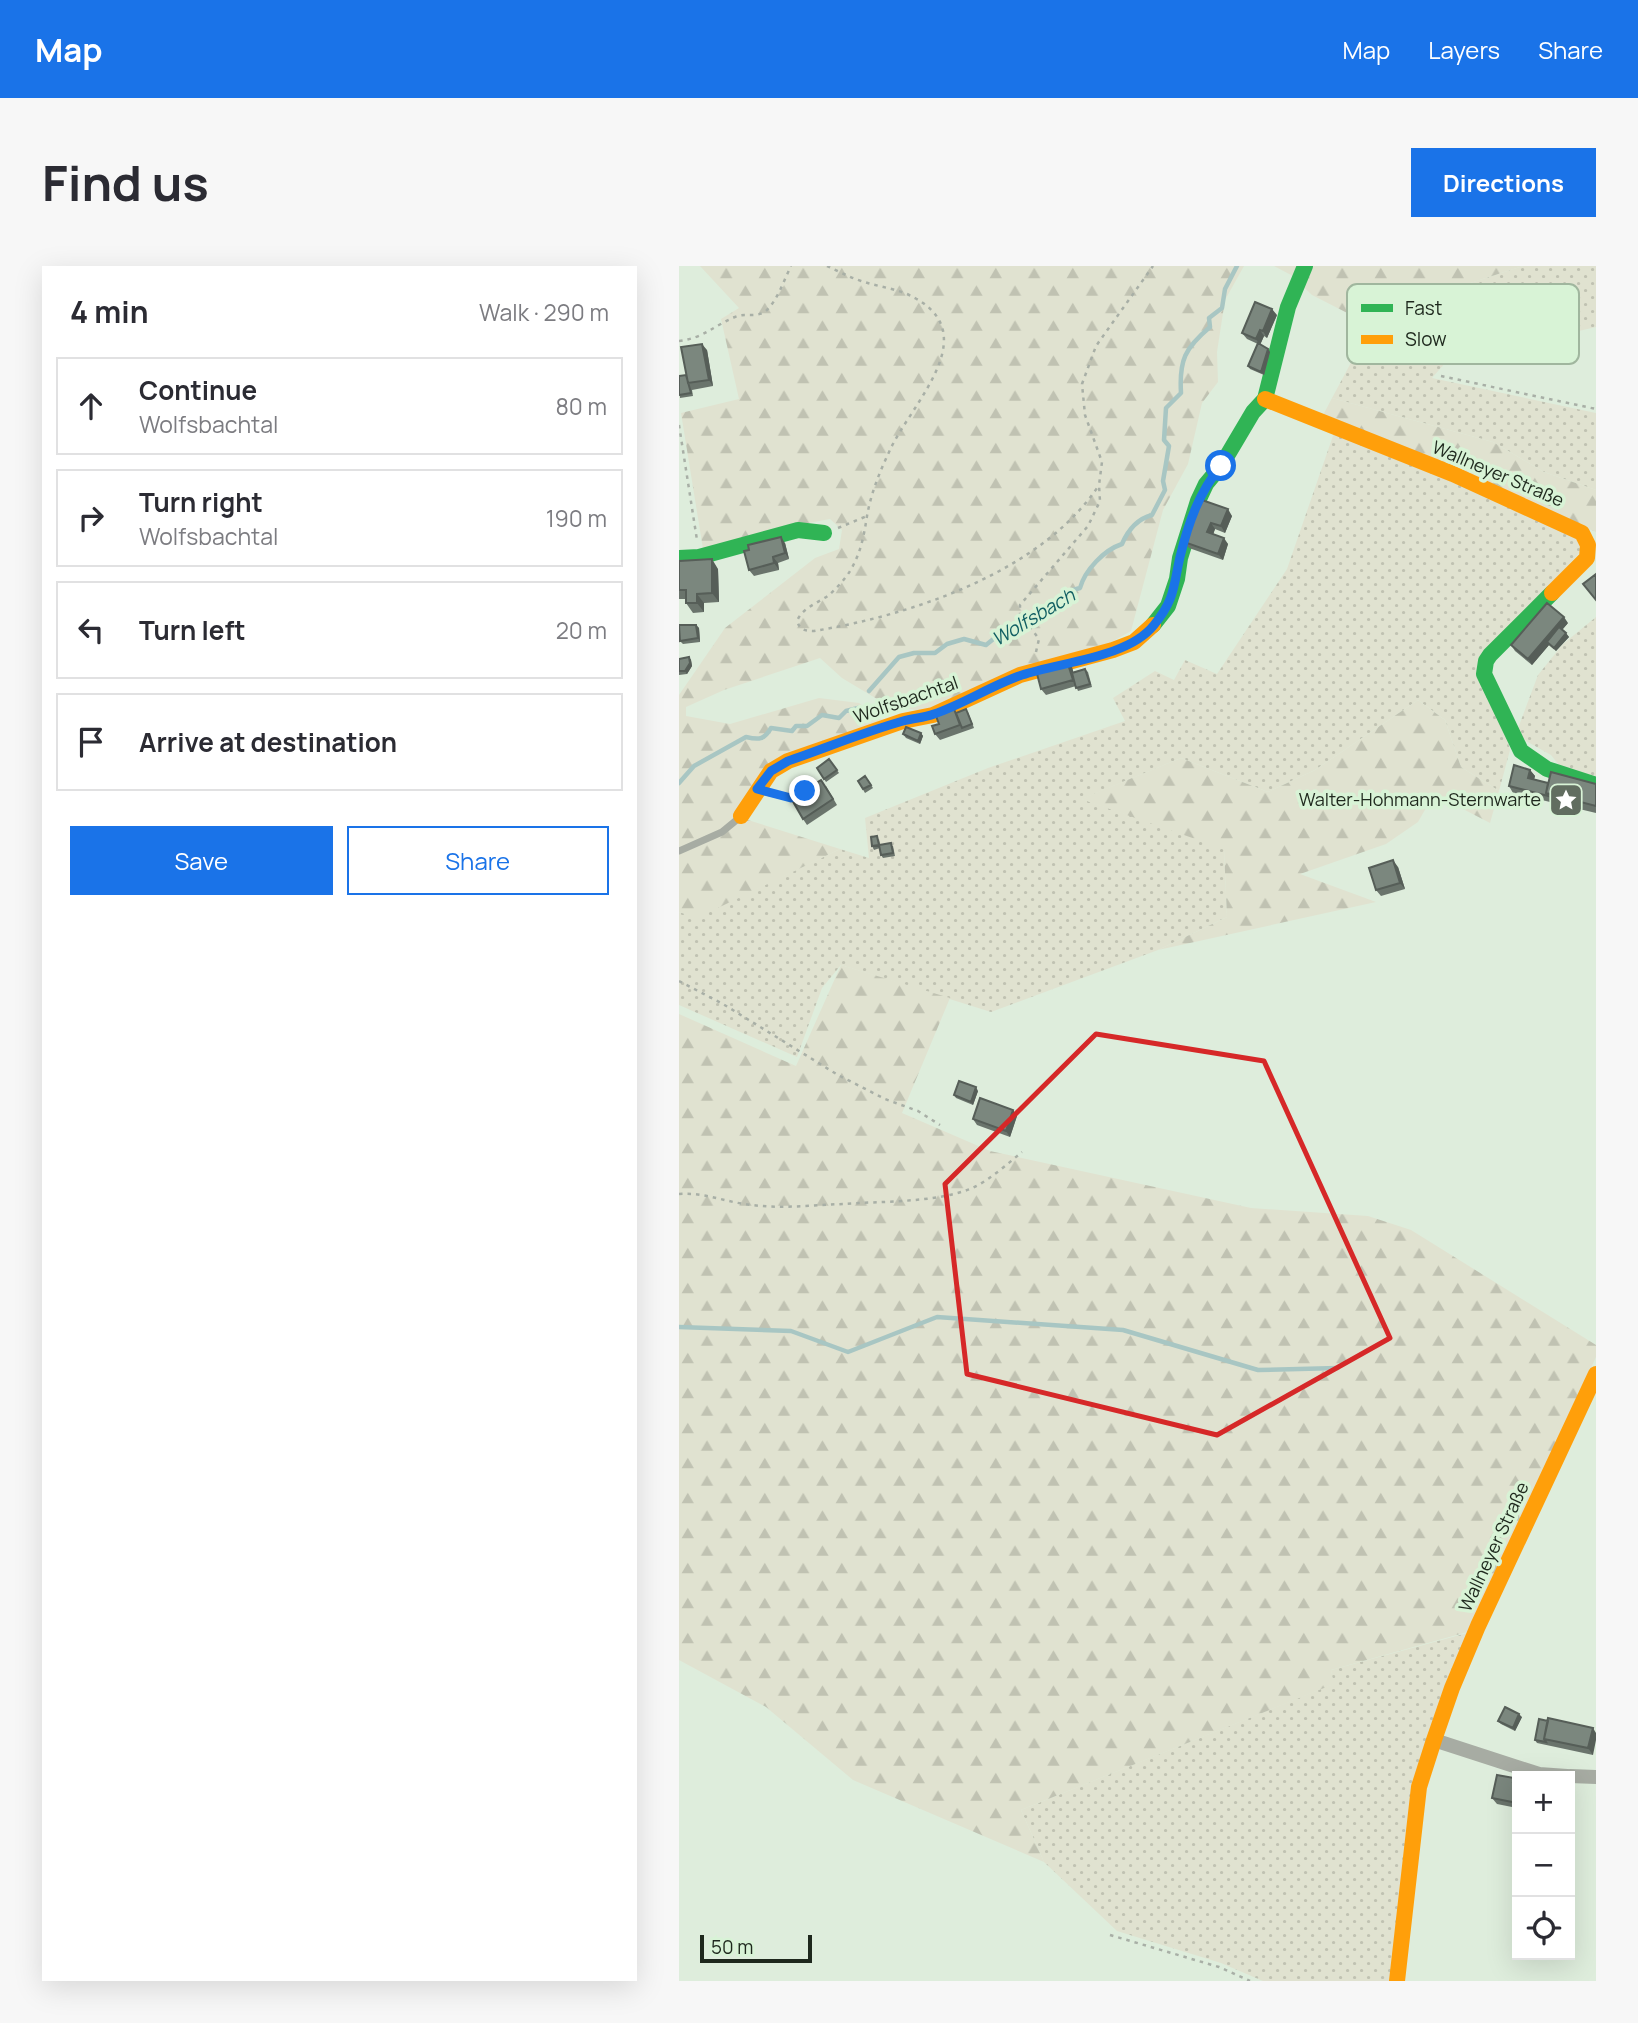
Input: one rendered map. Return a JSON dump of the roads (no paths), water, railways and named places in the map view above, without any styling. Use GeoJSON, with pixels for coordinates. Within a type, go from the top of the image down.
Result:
{"type":"FeatureCollection","features":[{"type":"Feature","properties":{"kind":"street","name":"Wolfsbachtal"},"geometry":{"type":"LineString","coordinates":[[741,816],[771,771],[788,761],[903,721],[933,715],[1020,676],[1113,650],[1134,642],[1151,628],[1168,606],[1177,579],[1183,546],[1206,484],[1221,466],[1253,412],[1265,398],[1289,307],[1305,266]]}},
{"type":"Feature","properties":{"kind":"street","name":"Wallneyer Straße"},"geometry":{"type":"LineString","coordinates":[[1265,398],[1453,474],[1582,533],[1588,545],[1587,558],[1490,655],[1484,674],[1521,751],[1530,760],[1552,771],[1596,785]]}},
{"type":"Feature","properties":{"kind":"street"},"geometry":{"type":"LineString","coordinates":[[679,558],[699,557],[798,530],[824,533]]}},
{"type":"Feature","properties":{"kind":"street","name":"Wallneyer Straße"},"geometry":{"type":"LineString","coordinates":[[1397,1981],[1419,1787],[1434,1740],[1478,1626],[1596,1374]]}},
{"type":"Feature","properties":{"kind":"street"},"geometry":{"type":"LineString","coordinates":[[1434,1740],[1530,1771]]}},
{"type":"Feature","properties":{"kind":"street"},"geometry":{"type":"LineString","coordinates":[[1575,1776],[1596,1777]]}},
{"type":"Feature","properties":{"kind":"lane"},"geometry":{"type":"LineString","coordinates":[[757,789],[791,798],[805,791]]}},
{"type":"Feature","properties":{"kind":"lane","name":"Wolfsbachtal"},"geometry":{"type":"LineString","coordinates":[[679,851],[722,832],[741,816]]}},
{"type":"Feature","properties":{"kind":"waterway","name":"Wolfsbach"},"geometry":{"type":"LineString","coordinates":[[869,691],[899,657],[914,653],[935,653],[947,644],[964,639],[986,645],[1002,632],[1017,627],[1034,613],[1053,607],[1066,592],[1080,588],[1091,568],[1102,556],[1122,544],[1134,526],[1152,515],[1165,490],[1163,481],[1169,446],[1164,440],[1166,408],[1181,393],[1181,372],[1185,356],[1189,348],[1210,327],[1209,318],[1222,308],[1225,289],[1237,266]]}},
{"type":"Feature","properties":{"kind":"waterway","name":"Wolfsbach"},"geometry":{"type":"LineString","coordinates":[[679,783],[694,766],[746,737],[761,738],[771,728],[792,731],[796,726],[807,726],[822,715],[839,718],[846,711],[858,708]]}},
{"type":"Feature","properties":{"kind":"waterway"},"geometry":{"type":"LineString","coordinates":[[679,1327],[791,1331],[848,1352],[937,1317],[1123,1330],[1258,1370],[1338,1368]]}},
{"type":"Feature","properties":{"kind":"place","name":"Walter-Hohmann-Sternwarte"},"geometry":{"type":"Point","coordinates":[1566,800]}}]}
